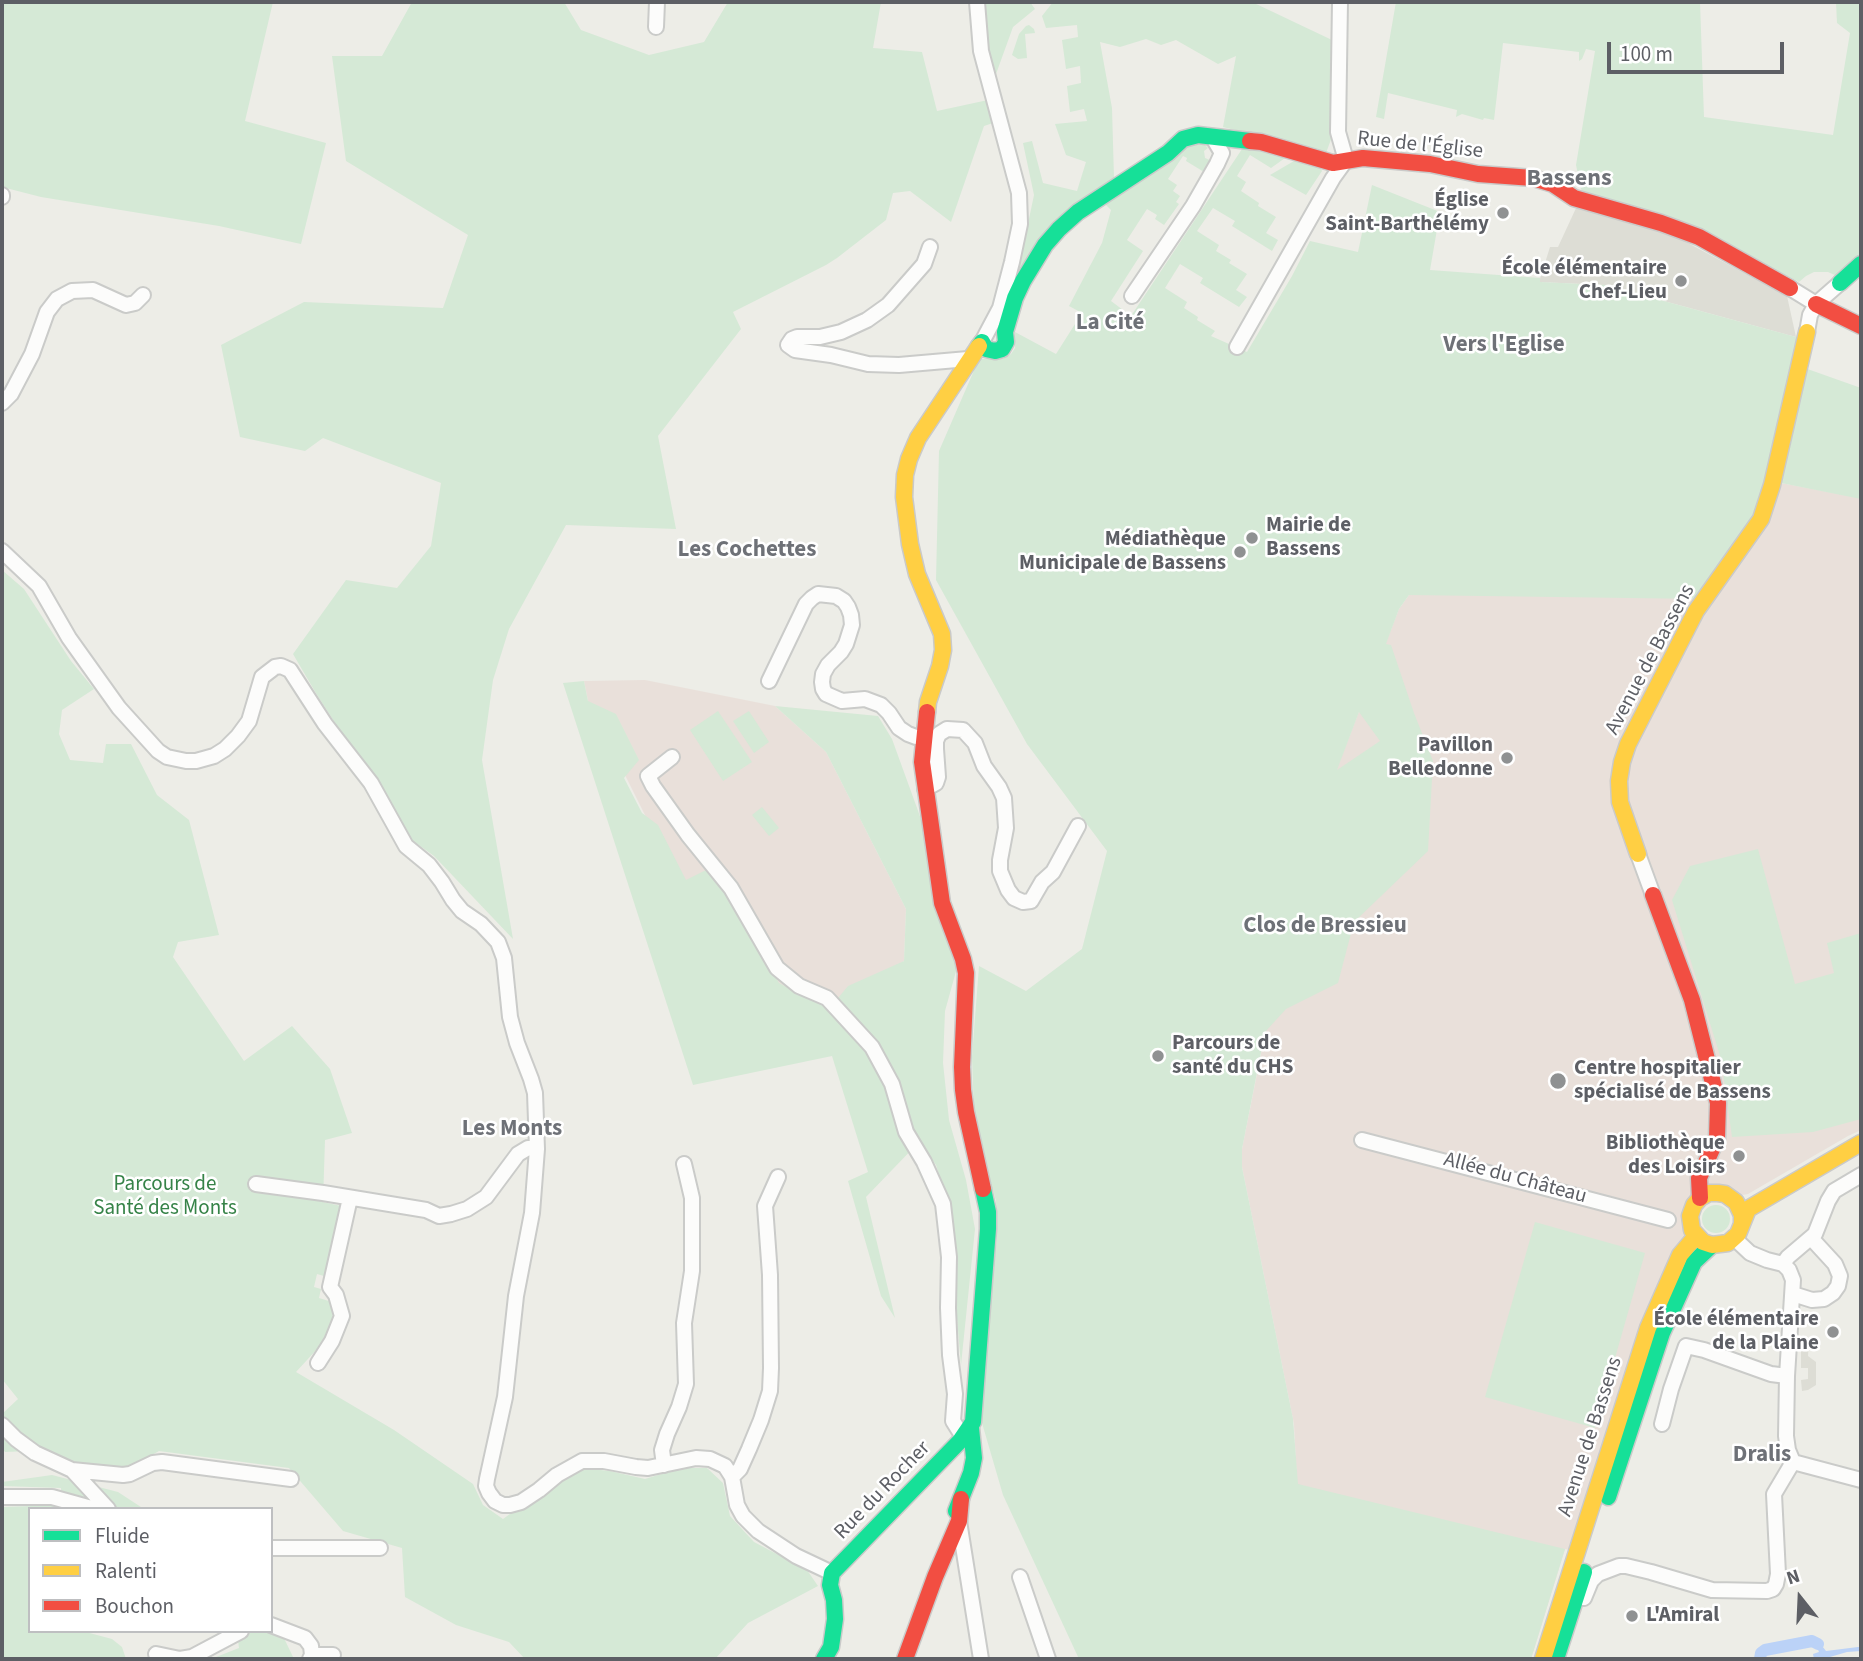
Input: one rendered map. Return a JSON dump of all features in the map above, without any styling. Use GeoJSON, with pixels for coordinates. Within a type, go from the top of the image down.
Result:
{"type":"FeatureCollection","features":[{"type":"Feature","properties":{"kind":"street"},"geometry":{"type":"LineString","coordinates":[[656,27],[657,2]]}},
{"type":"Feature","properties":{"kind":"street"},"geometry":{"type":"LineString","coordinates":[[976,2],[981,51],[1019,193],[1020,224],[1000,308],[982,342],[968,359],[918,439],[905,475],[904,497],[917,574],[942,634],[943,650],[928,702],[922,762],[942,903],[966,973],[963,1090],[988,1212],[973,1422],[962,1454],[971,1473],[954,1516],[981,1659]]}},
{"type":"Feature","properties":{"kind":"street"},"geometry":{"type":"LineString","coordinates":[[1237,347],[1333,178],[1346,160],[1338,132],[1340,2]]}},
{"type":"Feature","properties":{"kind":"street","name":"Rue de l'Église"},"geometry":{"type":"LineString","coordinates":[[982,342],[986,349],[1002,349],[1006,342],[1005,332],[1010,315],[1023,281],[1045,244],[1059,229],[1078,212],[1168,153],[1183,139],[1198,135],[1261,142],[1333,163],[1363,158],[1422,163],[1478,174],[1533,178],[1553,184],[1574,198],[1699,237],[1816,304]]}},
{"type":"Feature","properties":{"kind":"street"},"geometry":{"type":"LineString","coordinates":[[1132,296],[1193,206],[1217,164],[1222,153],[1213,138]]}},
{"type":"Feature","properties":{"kind":"street"},"geometry":{"type":"LineString","coordinates":[[930,247],[924,264],[888,305],[867,320],[841,332],[820,337],[792,338],[788,345],[795,350],[868,364],[899,365],[968,359]]}},
{"type":"Feature","properties":{"kind":"street"},"geometry":{"type":"LineString","coordinates":[[1861,264],[1816,304],[1861,326]]}},
{"type":"Feature","properties":{"kind":"street"},"geometry":{"type":"LineString","coordinates":[[2,403],[11,394],[47,312],[57,299],[72,290],[93,290],[126,305],[135,303],[143,295]]}},
{"type":"Feature","properties":{"kind":"street","name":"Avenue de Bassens"},"geometry":{"type":"LineString","coordinates":[[1700,1198],[1699,1178],[1717,1138],[1718,1103],[1692,1000],[1620,802],[1619,781],[1629,744],[1696,611],[1761,519],[1772,485],[1810,316],[1816,304]]}},
{"type":"Feature","properties":{"kind":"street"},"geometry":{"type":"LineString","coordinates":[[2,551],[39,586],[69,638],[118,708],[158,751],[173,759],[196,761],[226,749],[249,721],[262,677],[275,667],[281,666],[290,670],[325,724],[371,783],[405,846],[429,865],[462,911],[481,924],[498,942],[504,958],[510,1017],[534,1093],[537,1149],[531,1213],[516,1296],[503,1407],[486,1486],[489,1493],[495,1501],[503,1505],[520,1502],[582,1461],[604,1461],[648,1468],[696,1458],[710,1459],[725,1466],[732,1477],[737,1505],[743,1516],[758,1531],[796,1556],[832,1573],[830,1585],[835,1619],[831,1647],[824,1659]]}},
{"type":"Feature","properties":{"kind":"street"},"geometry":{"type":"LineString","coordinates":[[769,681],[806,604],[818,594],[836,596],[848,607],[852,625],[846,644],[823,674],[823,689],[842,701],[865,699],[881,705],[899,728],[916,737],[923,737]]}},
{"type":"Feature","properties":{"kind":"street"},"geometry":{"type":"LineString","coordinates":[[925,789],[936,783],[938,777],[936,741],[939,734],[947,729],[962,730],[975,743],[984,766],[1004,797],[1006,828],[1000,871],[1008,890],[1014,898],[1023,902],[1031,901],[1042,882],[1053,872],[1078,827]]}},
{"type":"Feature","properties":{"kind":"street"},"geometry":{"type":"LineString","coordinates":[[672,757],[648,776],[653,786],[731,888],[777,968],[799,986],[827,998],[872,1047],[892,1084],[906,1132],[924,1162],[943,1204],[949,1256],[950,1355],[955,1394],[953,1421],[966,1440]]}},
{"type":"Feature","properties":{"kind":"street"},"geometry":{"type":"LineString","coordinates":[[1861,1130],[1748,1194],[1709,1193],[1700,1198],[1690,1216],[1692,1230],[1703,1242],[1712,1245],[1720,1245],[1734,1238],[1748,1209],[1861,1143]]}},
{"type":"Feature","properties":{"kind":"street","name":"Allée du Château"},"geometry":{"type":"LineString","coordinates":[[1362,1140],[1668,1220]]}},
{"type":"Feature","properties":{"kind":"street"},"geometry":{"type":"LineString","coordinates":[[256,1184],[323,1192],[426,1210],[439,1216],[467,1209],[486,1197],[518,1154],[528,1148],[537,1149]]}},
{"type":"Feature","properties":{"kind":"street"},"geometry":{"type":"LineString","coordinates":[[664,1465],[662,1450],[685,1384],[684,1323],[692,1271],[692,1198],[684,1164]]}},
{"type":"Feature","properties":{"kind":"street"},"geometry":{"type":"LineString","coordinates":[[1706,1166],[1724,1195],[1740,1208],[1742,1222]]}},
{"type":"Feature","properties":{"kind":"street"},"geometry":{"type":"LineString","coordinates":[[1783,1264],[1812,1238],[1834,1191],[1861,1174]]}},
{"type":"Feature","properties":{"kind":"street"},"geometry":{"type":"LineString","coordinates":[[732,1477],[740,1469],[749,1449],[769,1391],[770,1275],[765,1206],[778,1177]]}},
{"type":"Feature","properties":{"kind":"street"},"geometry":{"type":"LineString","coordinates":[[318,1363],[332,1340],[342,1315],[336,1295],[330,1287],[349,1198]]}},
{"type":"Feature","properties":{"kind":"street","name":"Avenue de Bassens"},"geometry":{"type":"LineString","coordinates":[[1543,1659],[1648,1328],[1680,1255],[1696,1236]]}},
{"type":"Feature","properties":{"kind":"street"},"geometry":{"type":"LineString","coordinates":[[1734,1238],[1750,1253],[1783,1264],[1793,1280],[1786,1436],[1793,1462]]}},
{"type":"Feature","properties":{"kind":"street"},"geometry":{"type":"LineString","coordinates":[[1793,1294],[1812,1300],[1824,1299],[1838,1286],[1840,1276],[1835,1264],[1812,1238]]}},
{"type":"Feature","properties":{"kind":"street","name":"Avenue de Bassens"},"geometry":{"type":"LineString","coordinates":[[1559,1652],[1662,1333],[1694,1262],[1712,1245]]}},
{"type":"Feature","properties":{"kind":"street"},"geometry":{"type":"LineString","coordinates":[[1662,1423],[1686,1346],[1771,1374],[1787,1376]]}},
{"type":"Feature","properties":{"kind":"street"},"geometry":{"type":"LineString","coordinates":[[2,1425],[36,1453],[72,1469],[131,1474],[153,1463],[162,1462],[291,1479]]}},
{"type":"Feature","properties":{"kind":"street","name":"Rue du Rocher"},"geometry":{"type":"LineString","coordinates":[[832,1573],[966,1440]]}},
{"type":"Feature","properties":{"kind":"street"},"geometry":{"type":"LineString","coordinates":[[1559,1652],[1572,1631],[1591,1581],[1598,1574],[1615,1567],[1626,1566],[1712,1590],[1773,1589],[1778,1574],[1774,1494],[1793,1462]]}},
{"type":"Feature","properties":{"kind":"street"},"geometry":{"type":"LineString","coordinates":[[1793,1462],[1861,1480]]}},
{"type":"Feature","properties":{"kind":"street"},"geometry":{"type":"LineString","coordinates":[[72,1469],[106,1507]]}},
{"type":"Feature","properties":{"kind":"street"},"geometry":{"type":"LineString","coordinates":[[2,1497],[52,1497],[88,1507]]}},
{"type":"Feature","properties":{"kind":"street"},"geometry":{"type":"LineString","coordinates":[[905,1659],[959,1532]]}},
{"type":"Feature","properties":{"kind":"street"},"geometry":{"type":"LineString","coordinates":[[273,1548],[380,1548]]}},
{"type":"Feature","properties":{"kind":"street"},"geometry":{"type":"LineString","coordinates":[[1020,1577],[1048,1659]]}},
{"type":"Feature","properties":{"kind":"street"},"geometry":{"type":"LineString","coordinates":[[273,1626],[305,1638],[311,1646],[311,1657],[333,1655]]}},
{"type":"Feature","properties":{"kind":"street"},"geometry":{"type":"LineString","coordinates":[[156,1654],[180,1659],[192,1657],[237,1633]]}},
{"type":"Feature","properties":{"kind":"shaded area"},"geometry":{"type":"Polygon","coordinates":[[[1577,206],[1658,227],[1787,296],[1796,337],[1605,285],[1539,282],[1550,247],[1558,247],[1577,206]]]}},
{"type":"Feature","properties":{"kind":"shaded area","name":"Centre hospitalier spécialisé de Bassens"},"geometry":{"type":"Polygon","coordinates":[[[1781,483],[1861,498],[1861,1130],[1748,1194],[1731,1197],[1709,1193],[1690,1224],[1575,1551],[1565,1549],[1531,1659],[1297,1484],[1294,1424],[1242,1167],[1242,1149],[1298,868],[1399,609],[1409,595],[1781,483]]]}},
{"type":"Feature","properties":{"kind":"shaded area"},"geometry":{"type":"Polygon","coordinates":[[[645,680],[775,706],[826,752],[906,909],[904,961],[820,1017],[731,987],[588,701],[584,681],[645,680]]]}},
{"type":"Feature","properties":{"kind":"shaded area"},"geometry":{"type":"Polygon","coordinates":[[[1803,1339],[1809,1340],[1808,1356],[1816,1362],[1816,1385],[1802,1391],[1801,1380],[1808,1379],[1808,1368],[1801,1368],[1803,1339]]]}},
{"type":"Feature","properties":{"kind":"green space"},"geometry":{"type":"Polygon","coordinates":[[[2,2],[273,2],[245,121],[326,143],[301,244],[219,226],[41,197],[2,187],[2,2]]]}},
{"type":"Feature","properties":{"kind":"green space"},"geometry":{"type":"Polygon","coordinates":[[[412,2],[564,2],[581,30],[649,55],[704,42],[728,2],[881,2],[873,48],[922,52],[937,111],[988,100],[996,122],[984,126],[951,222],[910,191],[893,193],[886,220],[837,258],[733,312],[741,329],[658,436],[676,529],[566,525],[509,629],[493,680],[482,760],[513,939],[434,856],[409,838],[293,654],[346,580],[397,588],[431,546],[441,483],[323,438],[305,451],[240,437],[221,345],[304,302],[443,308],[468,235],[346,161],[332,56],[382,56],[412,2]]]}},
{"type":"Feature","properties":{"kind":"green space"},"geometry":{"type":"Polygon","coordinates":[[[984,2],[1030,2],[1035,9],[1013,27],[996,74],[984,31],[984,2]]]}},
{"type":"Feature","properties":{"kind":"green space"},"geometry":{"type":"Polygon","coordinates":[[[1053,2],[1252,2],[1332,40],[1333,134],[1326,153],[1223,127],[1236,56],[1218,64],[1176,40],[1161,45],[1146,39],[1120,47],[1100,42],[1112,108],[1114,178],[1015,285],[1034,195],[1023,143],[1032,141],[1043,183],[1077,191],[1086,162],[1066,155],[1055,124],[1087,121],[1084,109],[1070,112],[1067,86],[1081,83],[1080,66],[1066,69],[1062,40],[1078,37],[1077,25],[1046,28],[1042,16],[1053,2]]]}},
{"type":"Feature","properties":{"kind":"green space"},"geometry":{"type":"Polygon","coordinates":[[[1396,2],[1700,2],[1704,117],[1833,135],[1850,33],[1837,23],[1836,2],[1861,2],[1861,256],[1839,277],[1828,272],[1814,272],[1799,282],[1688,224],[1584,194],[1576,165],[1595,51],[1586,49],[1579,61],[1579,52],[1503,43],[1494,120],[1462,114],[1456,117],[1457,110],[1388,93],[1384,119],[1376,117],[1396,2]]]}},
{"type":"Feature","properties":{"kind":"green space"},"geometry":{"type":"Polygon","coordinates":[[[1029,25],[1035,33],[1025,34],[1027,58],[1018,59],[1012,55],[1019,34],[1029,25]]]}},
{"type":"Feature","properties":{"kind":"green space"},"geometry":{"type":"Polygon","coordinates":[[[1190,144],[1205,145],[1208,148],[1204,151],[1205,158],[1212,161],[1211,166],[1204,172],[1186,161],[1187,158],[1183,156],[1168,179],[1177,185],[1173,191],[1180,196],[1176,202],[1179,204],[1164,225],[1155,219],[1157,215],[1147,209],[1127,240],[1143,251],[1111,301],[1131,316],[1244,146],[1285,158],[1271,168],[1250,155],[1237,176],[1246,182],[1241,191],[1276,217],[1266,233],[1278,240],[1272,251],[1232,226],[1235,221],[1213,208],[1197,231],[1219,245],[1216,251],[1247,274],[1236,290],[1247,297],[1239,307],[1200,283],[1203,278],[1180,264],[1165,288],[1187,302],[1184,308],[1215,331],[1211,336],[1247,352],[1310,241],[1358,252],[1372,185],[1440,212],[1430,270],[1540,278],[1540,282],[1605,285],[1796,337],[1799,366],[1861,388],[1861,499],[1781,483],[1703,599],[1409,595],[1399,609],[1386,644],[1391,645],[1433,761],[1428,851],[1354,922],[1338,983],[1286,1009],[1265,1032],[1242,1149],[1242,1167],[1293,1419],[1298,1484],[1565,1549],[1531,1659],[1079,1659],[1003,1495],[982,1423],[980,1382],[997,1239],[996,1201],[974,1112],[972,1057],[979,966],[1026,991],[1082,949],[1107,851],[1027,744],[936,580],[939,451],[979,359],[1003,359],[1011,354],[1015,348],[1015,332],[1056,354],[1082,313],[1069,306],[1102,243],[1111,210],[1105,204],[1190,144]],[[1359,712],[1337,770],[1380,741],[1359,712]]]}},
{"type":"Feature","properties":{"kind":"green space"},"geometry":{"type":"Polygon","coordinates":[[[1294,161],[1320,167],[1322,171],[1306,195],[1270,175],[1294,161]]]}},
{"type":"Feature","properties":{"kind":"green space","name":"Parcours de Santé des Monts"},"geometry":{"type":"Polygon","coordinates":[[[2,570],[24,589],[71,661],[94,689],[62,710],[59,734],[70,760],[103,763],[106,744],[131,744],[157,795],[189,820],[219,935],[178,942],[173,957],[244,1061],[292,1026],[330,1069],[352,1133],[325,1140],[323,1202],[341,1206],[324,1276],[317,1274],[314,1287],[321,1289],[319,1298],[332,1302],[333,1323],[318,1348],[296,1372],[394,1430],[473,1484],[483,1505],[503,1519],[550,1485],[581,1468],[645,1479],[681,1468],[707,1468],[723,1483],[730,1516],[754,1542],[807,1570],[818,1586],[748,1623],[715,1659],[525,1659],[509,1642],[456,1625],[405,1597],[402,1548],[343,1531],[289,1468],[159,1451],[127,1469],[86,1465],[28,1451],[5,1452],[2,1448],[2,1414],[18,1399],[2,1379],[2,570]]]}},
{"type":"Feature","properties":{"kind":"green space"},"geometry":{"type":"Polygon","coordinates":[[[584,681],[588,701],[616,714],[639,760],[624,778],[642,813],[658,825],[686,880],[710,868],[733,899],[779,983],[829,1009],[848,986],[904,961],[906,909],[826,752],[775,706],[878,716],[892,739],[921,819],[958,964],[945,1011],[943,1063],[949,1120],[966,1180],[975,1229],[961,1365],[947,1201],[936,1165],[919,1142],[866,1197],[895,1318],[881,1296],[848,1181],[868,1172],[832,1056],[693,1085],[563,683],[584,681]]]}},
{"type":"Feature","properties":{"kind":"green space"},"geometry":{"type":"Polygon","coordinates":[[[718,711],[752,762],[723,781],[690,730],[718,711]]]}},
{"type":"Feature","properties":{"kind":"green space"},"geometry":{"type":"Polygon","coordinates":[[[749,711],[769,742],[754,753],[733,721],[749,711]]]}},
{"type":"Feature","properties":{"kind":"green space"},"geometry":{"type":"Polygon","coordinates":[[[762,807],[779,828],[769,836],[752,815],[762,807]]]}},
{"type":"Feature","properties":{"kind":"green space"},"geometry":{"type":"Polygon","coordinates":[[[1758,849],[1795,984],[1834,973],[1827,943],[1861,933],[1861,1119],[1813,1132],[1732,1137],[1721,1059],[1672,900],[1690,866],[1758,849]]]}},
{"type":"Feature","properties":{"kind":"green space"},"geometry":{"type":"Polygon","coordinates":[[[1716,1205],[1726,1209],[1730,1219],[1726,1229],[1716,1233],[1706,1229],[1702,1219],[1706,1209],[1716,1205]]]}},
{"type":"Feature","properties":{"kind":"green space"},"geometry":{"type":"Polygon","coordinates":[[[1535,1222],[1645,1253],[1595,1428],[1485,1397],[1535,1222]]]}},
{"type":"Feature","properties":{"kind":"green space"},"geometry":{"type":"Polygon","coordinates":[[[52,1475],[118,1492],[141,1507],[28,1507],[28,1633],[90,1633],[112,1639],[122,1647],[126,1659],[2,1659],[2,1507],[61,1505],[61,1488],[2,1486],[2,1482],[52,1475]]]}},
{"type":"Feature","properties":{"kind":"green space"},"geometry":{"type":"Polygon","coordinates":[[[273,1632],[282,1634],[294,1659],[211,1659],[239,1648],[238,1640],[250,1633],[273,1632]]]}},
{"type":"Feature","properties":{"kind":"water"},"geometry":{"type":"Polygon","coordinates":[[[1813,1639],[1826,1651],[1861,1647],[1861,1651],[1814,1659],[1813,1654],[1819,1652],[1815,1643],[1800,1643],[1813,1639]]]}},
{"type":"Feature","properties":{"kind":"waterway"},"geometry":{"type":"LineString","coordinates":[[1760,1659],[1765,1650],[1812,1641],[1818,1644]]}},
{"type":"Feature","properties":{"kind":"traffic: fast"},"geometry":{"type":"LineString","coordinates":[[979,346],[982,342],[986,349],[1002,349],[1006,342],[1005,332],[1015,298],[1023,281],[1045,245],[1078,212],[1168,153],[1183,139],[1198,135],[1250,141]]}},
{"type":"Feature","properties":{"kind":"traffic: fast"},"geometry":{"type":"LineString","coordinates":[[1840,283],[1861,264]]}},
{"type":"Feature","properties":{"kind":"traffic: fast"},"geometry":{"type":"LineString","coordinates":[[824,1659],[831,1647],[835,1619],[830,1585],[832,1573],[960,1441],[973,1422],[988,1229],[988,1212],[983,1189]]}},
{"type":"Feature","properties":{"kind":"traffic: fast"},"geometry":{"type":"LineString","coordinates":[[1608,1497],[1662,1333],[1694,1262],[1712,1245]]}},
{"type":"Feature","properties":{"kind":"traffic: fast"},"geometry":{"type":"LineString","coordinates":[[956,1511],[974,1458],[971,1428]]}},
{"type":"Feature","properties":{"kind":"traffic: fast"},"geometry":{"type":"LineString","coordinates":[[1556,1659],[1584,1572]]}},
{"type":"Feature","properties":{"kind":"traffic: slow"},"geometry":{"type":"LineString","coordinates":[[1638,854],[1620,802],[1622,762],[1628,744],[1696,611],[1761,519],[1772,485],[1807,332]]}},
{"type":"Feature","properties":{"kind":"traffic: slow"},"geometry":{"type":"LineString","coordinates":[[927,712],[940,666],[942,634],[917,574],[910,544],[904,497],[905,475],[918,438],[979,346]]}},
{"type":"Feature","properties":{"kind":"traffic: slow"},"geometry":{"type":"LineString","coordinates":[[1742,1222],[1736,1202],[1725,1194],[1718,1193],[1709,1193],[1700,1198],[1690,1216],[1692,1230],[1703,1242],[1712,1245],[1728,1243],[1738,1234],[1748,1209],[1861,1143]]}},
{"type":"Feature","properties":{"kind":"traffic: slow"},"geometry":{"type":"LineString","coordinates":[[1543,1659],[1648,1328],[1680,1255],[1696,1236]]}},
{"type":"Feature","properties":{"kind":"traffic: jam"},"geometry":{"type":"LineString","coordinates":[[1250,141],[1333,163],[1363,158],[1430,164],[1478,174],[1533,178],[1553,184],[1574,198],[1699,237],[1790,288]]}},
{"type":"Feature","properties":{"kind":"traffic: jam"},"geometry":{"type":"LineString","coordinates":[[1816,304],[1861,326]]}},
{"type":"Feature","properties":{"kind":"traffic: jam"},"geometry":{"type":"LineString","coordinates":[[927,712],[922,762],[942,903],[966,973],[963,1090],[983,1189]]}},
{"type":"Feature","properties":{"kind":"traffic: jam"},"geometry":{"type":"LineString","coordinates":[[1653,895],[1692,1000],[1718,1103],[1717,1138],[1699,1178],[1700,1198]]}},
{"type":"Feature","properties":{"kind":"traffic: jam"},"geometry":{"type":"LineString","coordinates":[[905,1659],[959,1521],[961,1499]]}},
{"type":"Feature","properties":{"kind":"place","name":"Église Saint-Barthélémy"},"geometry":{"type":"Point","coordinates":[1503,213]}},
{"type":"Feature","properties":{"kind":"place","name":"École élémentaire Chef-Lieu"},"geometry":{"type":"Point","coordinates":[1681,281]}},
{"type":"Feature","properties":{"kind":"place","name":"Mairie de Bassens"},"geometry":{"type":"Point","coordinates":[1252,538]}},
{"type":"Feature","properties":{"kind":"place","name":"Médiathèque Municipale de Bassens"},"geometry":{"type":"Point","coordinates":[1240,552]}},
{"type":"Feature","properties":{"kind":"place","name":"Pavillon Belledonne"},"geometry":{"type":"Point","coordinates":[1507,758]}},
{"type":"Feature","properties":{"kind":"place","name":"Parcours de santé du CHS"},"geometry":{"type":"Point","coordinates":[1158,1056]}},
{"type":"Feature","properties":{"kind":"place","name":"Centre hospitalier spécialisé de Bassens"},"geometry":{"type":"Point","coordinates":[1558,1081]}},
{"type":"Feature","properties":{"kind":"place","name":"Bibliothèque des Loisirs"},"geometry":{"type":"Point","coordinates":[1739,1156]}},
{"type":"Feature","properties":{"kind":"place","name":"École élémentaire de la Plaine"},"geometry":{"type":"Point","coordinates":[1833,1332]}},
{"type":"Feature","properties":{"kind":"place","name":"L'Amiral"},"geometry":{"type":"Point","coordinates":[1632,1616]}},
{"type":"Feature","properties":{"kind":"district","name":"Bassens"},"geometry":{"type":"Point","coordinates":[1569,180]}},
{"type":"Feature","properties":{"kind":"district","name":"La Cité"},"geometry":{"type":"Point","coordinates":[1110,324]}},
{"type":"Feature","properties":{"kind":"district","name":"Vers l'Eglise"},"geometry":{"type":"Point","coordinates":[1504,346]}},
{"type":"Feature","properties":{"kind":"district","name":"Les Cochettes"},"geometry":{"type":"Point","coordinates":[747,551]}},
{"type":"Feature","properties":{"kind":"district","name":"Clos de Bressieu"},"geometry":{"type":"Point","coordinates":[1325,927]}},
{"type":"Feature","properties":{"kind":"district","name":"Les Monts"},"geometry":{"type":"Point","coordinates":[512,1130]}},
{"type":"Feature","properties":{"kind":"district","name":"Dralis"},"geometry":{"type":"Point","coordinates":[1762,1456]}}]}
